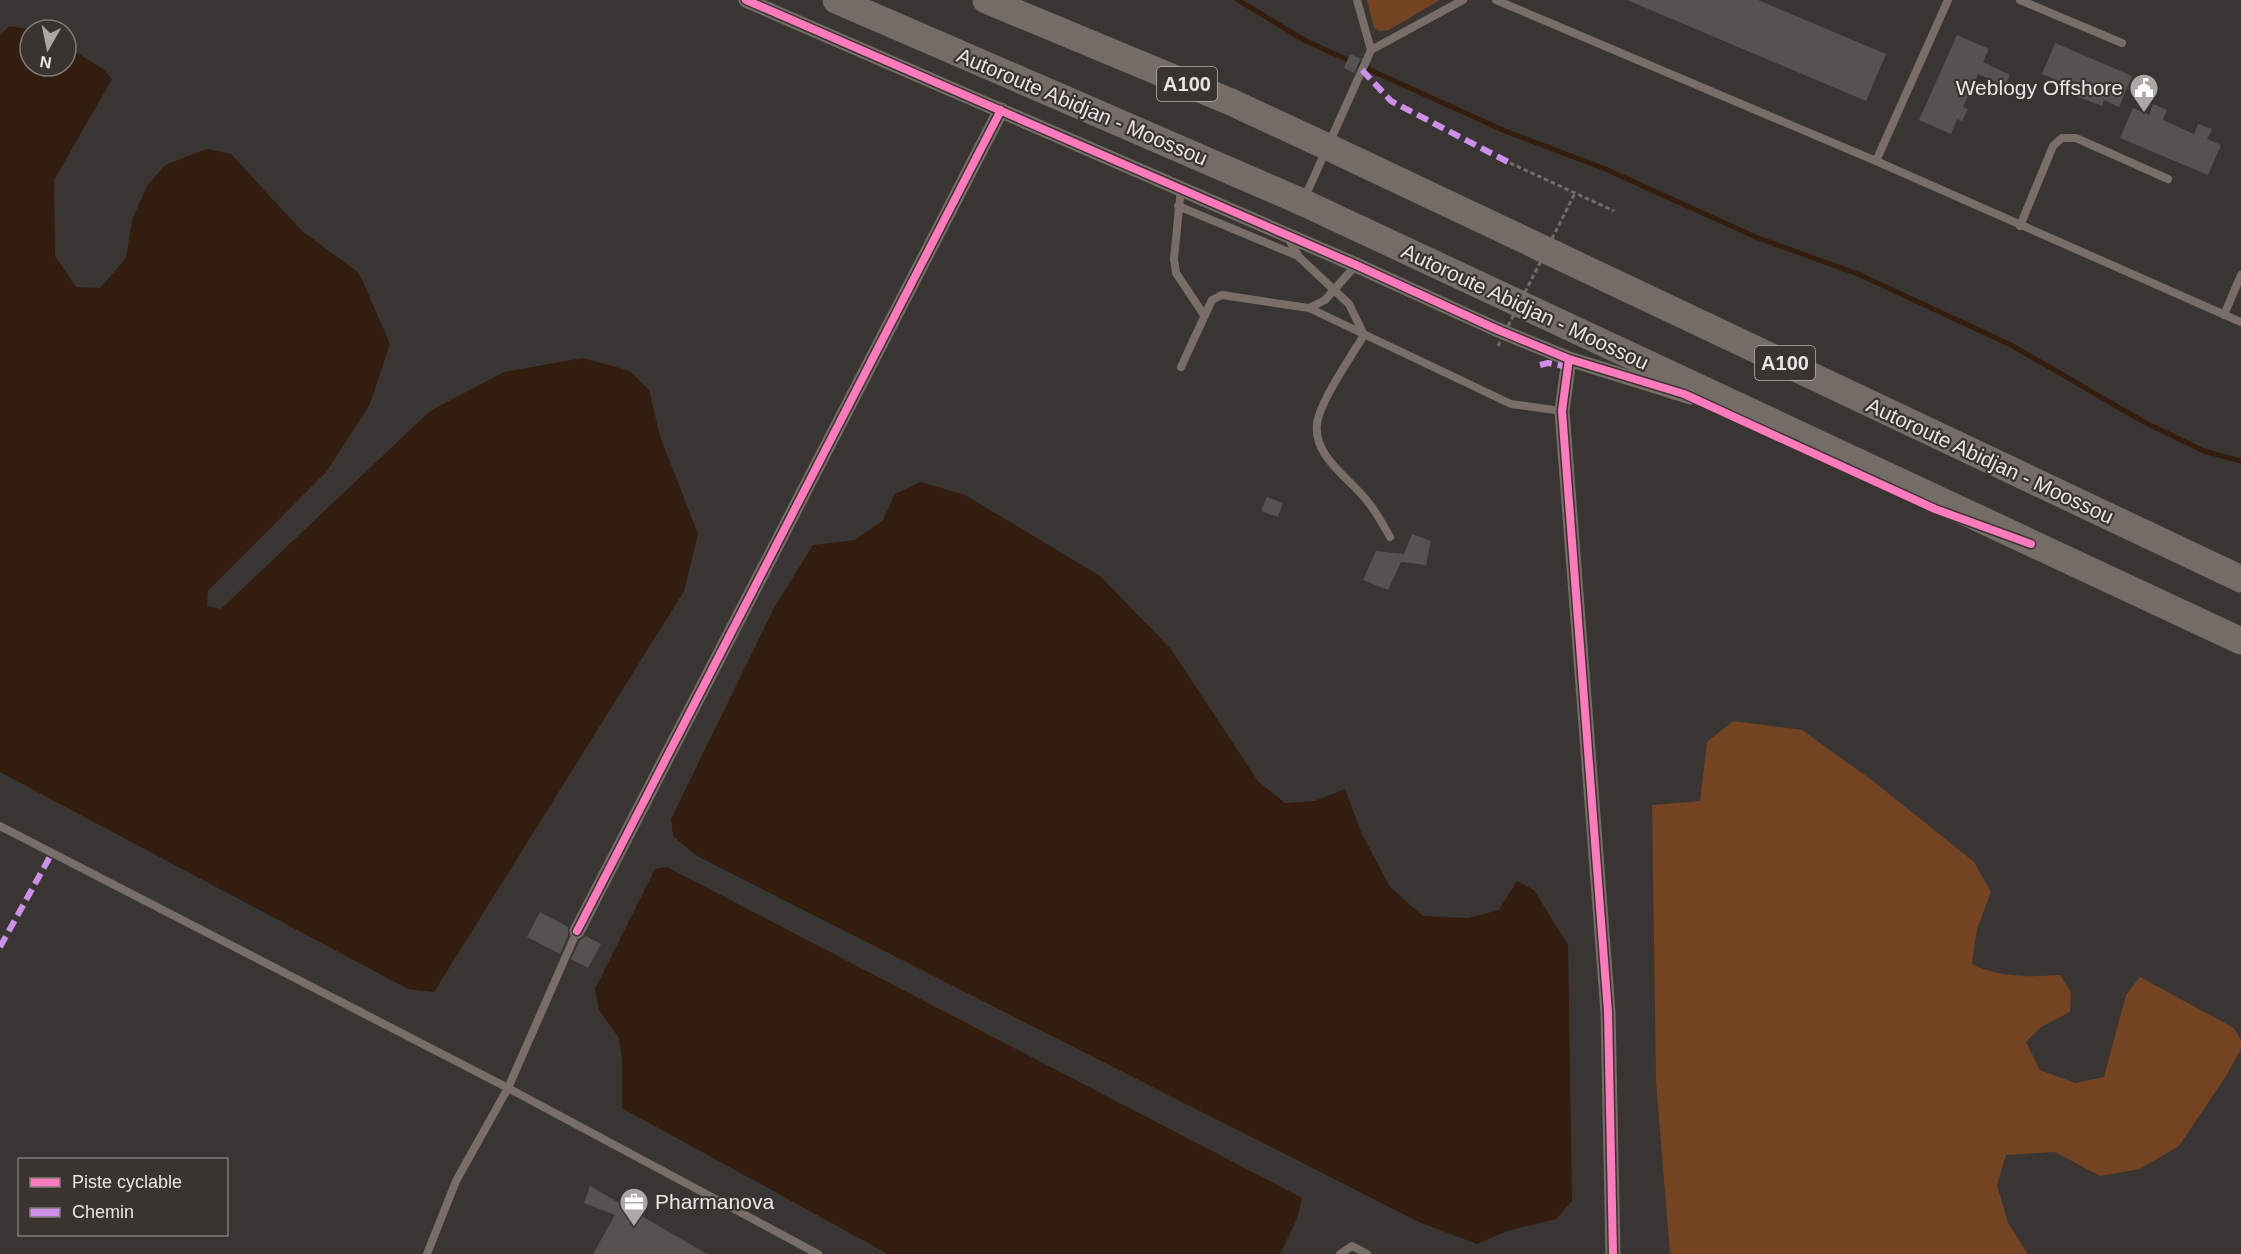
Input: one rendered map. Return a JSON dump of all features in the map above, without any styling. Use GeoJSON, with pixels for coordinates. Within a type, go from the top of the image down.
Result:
{"type":"FeatureCollection","features":[{"type":"Feature","properties":{"kind":"highway","name":"Autoroute Abidjan - Moossou"},"geometry":{"type":"LineString","coordinates":[[836,0],[1302,202],[2241,641]]}},
{"type":"Feature","properties":{"kind":"highway","name":"Autoroute Abidjan - Moossou"},"geometry":{"type":"LineString","coordinates":[[986,0],[1231,102],[2241,579]]}},
{"type":"Feature","properties":{"kind":"street"},"geometry":{"type":"LineString","coordinates":[[746,0],[1286,234],[1496,329],[1569,359],[1684,394],[1935,509],[2031,544]]}},
{"type":"Feature","properties":{"kind":"street"},"geometry":{"type":"LineString","coordinates":[[577,931],[1001,110]]}},
{"type":"Feature","properties":{"kind":"street"},"geometry":{"type":"LineString","coordinates":[[1569,359],[1562,411],[1608,1012],[1613,1254]]}},
{"type":"Feature","properties":{"kind":"lane"},"geometry":{"type":"LineString","coordinates":[[1357,0],[1371,50]]}},
{"type":"Feature","properties":{"kind":"lane"},"geometry":{"type":"LineString","coordinates":[[1302,202],[1371,50],[1463,0]]}},
{"type":"Feature","properties":{"kind":"lane"},"geometry":{"type":"LineString","coordinates":[[1496,0],[1876,161],[2241,322]]}},
{"type":"Feature","properties":{"kind":"lane"},"geometry":{"type":"LineString","coordinates":[[1876,161],[1948,0]]}},
{"type":"Feature","properties":{"kind":"lane"},"geometry":{"type":"LineString","coordinates":[[2020,0],[2122,44]]}},
{"type":"Feature","properties":{"kind":"lane"},"geometry":{"type":"LineString","coordinates":[[2020,226],[2053,146],[2062,138],[2076,138],[2168,179]]}},
{"type":"Feature","properties":{"kind":"lane"},"geometry":{"type":"LineString","coordinates":[[1181,189],[1173,249],[1176,273],[1204,315]]}},
{"type":"Feature","properties":{"kind":"lane"},"geometry":{"type":"LineString","coordinates":[[1178,206],[1299,257],[1336,289],[1349,304],[1364,335]]}},
{"type":"Feature","properties":{"kind":"lane"},"geometry":{"type":"LineString","coordinates":[[1286,234],[1299,257]]}},
{"type":"Feature","properties":{"kind":"lane"},"geometry":{"type":"LineString","coordinates":[[1309,308],[1325,300],[1356,265]]}},
{"type":"Feature","properties":{"kind":"lane"},"geometry":{"type":"LineString","coordinates":[[2224,315],[2241,275]]}},
{"type":"Feature","properties":{"kind":"lane"},"geometry":{"type":"LineString","coordinates":[[1181,367],[1212,300],[1222,295],[1309,308],[1511,404],[1562,411]]}},
{"type":"Feature","properties":{"kind":"lane"},"geometry":{"type":"LineString","coordinates":[[1364,335],[1329,394],[1317,422],[1317,434],[1325,454],[1368,501],[1390,537]]}},
{"type":"Feature","properties":{"kind":"lane"},"geometry":{"type":"LineString","coordinates":[[0,825],[508,1088],[818,1254]]}},
{"type":"Feature","properties":{"kind":"lane"},"geometry":{"type":"LineString","coordinates":[[427,1254],[456,1181],[508,1088],[577,931]]}},
{"type":"Feature","properties":{"kind":"lane"},"geometry":{"type":"LineString","coordinates":[[1340,1254],[1352,1246],[1367,1254]]}},
{"type":"Feature","properties":{"kind":"path"},"geometry":{"type":"LineString","coordinates":[[1510,163],[1614,211]]}},
{"type":"Feature","properties":{"kind":"path"},"geometry":{"type":"LineString","coordinates":[[1498,346],[1575,193]]}},
{"type":"Feature","properties":{"kind":"shaded area"},"geometry":{"type":"Polygon","coordinates":[[[1367,0],[1440,0],[1389,30],[1379,31],[1374,28],[1367,0]]]}},
{"type":"Feature","properties":{"kind":"shaded area"},"geometry":{"type":"Polygon","coordinates":[[[9,26],[18,27],[18,78],[78,78],[78,53],[103,69],[112,79],[54,180],[55,256],[76,287],[100,288],[126,258],[132,220],[147,186],[165,165],[207,149],[231,154],[302,231],[359,273],[390,344],[370,404],[327,471],[208,591],[207,606],[221,609],[430,411],[504,372],[583,358],[630,371],[649,390],[660,436],[698,534],[684,591],[434,992],[408,989],[0,772],[0,36],[9,26]]]}},
{"type":"Feature","properties":{"kind":"shaded area"},"geometry":{"type":"Polygon","coordinates":[[[921,482],[965,495],[1100,576],[1170,648],[1258,781],[1285,803],[1315,801],[1345,789],[1361,832],[1390,887],[1423,916],[1468,918],[1499,910],[1517,881],[1534,890],[1568,945],[1572,1201],[1556,1219],[1507,1231],[1477,1244],[1419,1222],[697,856],[673,836],[671,819],[774,608],[813,545],[855,540],[883,520],[895,494],[921,482]]]}},
{"type":"Feature","properties":{"kind":"shaded area"},"geometry":{"type":"Polygon","coordinates":[[[1733,721],[1802,730],[1873,781],[1974,862],[1991,892],[1977,929],[1972,964],[2004,974],[2060,975],[2071,992],[2070,1012],[2041,1027],[2026,1042],[2040,1070],[2075,1083],[2104,1077],[2126,995],[2140,977],[2234,1028],[2241,1040],[2241,1049],[2226,1076],[2179,1146],[2140,1169],[2100,1176],[2055,1152],[2006,1155],[1997,1185],[2008,1223],[2028,1254],[1670,1254],[1656,1082],[1652,805],[1700,801],[1707,742],[1733,721]]]}},
{"type":"Feature","properties":{"kind":"shaded area"},"geometry":{"type":"Polygon","coordinates":[[[667,867],[1302,1198],[1297,1219],[1280,1254],[888,1254],[622,1108],[622,1060],[619,1038],[599,1010],[595,989],[655,869],[667,867]]]}},
{"type":"Feature","properties":{"kind":"building"},"geometry":{"type":"Polygon","coordinates":[[[1627,0],[1758,0],[1886,54],[1866,101],[1627,0]]]}},
{"type":"Feature","properties":{"kind":"building"},"geometry":{"type":"Polygon","coordinates":[[[1957,35],[1989,49],[1983,62],[2010,75],[2005,86],[1978,74],[1963,107],[1968,109],[1962,121],[1957,119],[1951,134],[1919,120],[1957,35]]]}},
{"type":"Feature","properties":{"kind":"building"},"geometry":{"type":"Polygon","coordinates":[[[2055,43],[2132,76],[2119,107],[2104,100],[2102,106],[2056,88],[2059,81],[2042,74],[2055,43]]]}},
{"type":"Feature","properties":{"kind":"building"},"geometry":{"type":"Polygon","coordinates":[[[1350,54],[1361,59],[1354,73],[1344,68],[1350,54]]]}},
{"type":"Feature","properties":{"kind":"building"},"geometry":{"type":"Polygon","coordinates":[[[2153,104],[2167,110],[2163,120],[2194,134],[2198,124],[2212,129],[2207,139],[2221,145],[2208,175],[2120,138],[2133,108],[2149,115],[2153,104]]]}},
{"type":"Feature","properties":{"kind":"building"},"geometry":{"type":"Polygon","coordinates":[[[1267,497],[1283,503],[1278,517],[1261,511],[1267,497]]]}},
{"type":"Feature","properties":{"kind":"building"},"geometry":{"type":"Polygon","coordinates":[[[1412,534],[1431,541],[1426,565],[1401,562],[1388,590],[1363,580],[1376,551],[1404,554],[1412,534]]]}},
{"type":"Feature","properties":{"kind":"building"},"geometry":{"type":"Polygon","coordinates":[[[540,912],[568,927],[568,936],[560,954],[527,937],[540,912]]]}},
{"type":"Feature","properties":{"kind":"building"},"geometry":{"type":"Polygon","coordinates":[[[586,936],[601,944],[588,968],[571,959],[580,940],[586,936]]]}},
{"type":"Feature","properties":{"kind":"building","name":"Pharmanova"},"geometry":{"type":"Polygon","coordinates":[[[590,1186],[707,1254],[593,1254],[615,1215],[584,1203],[590,1186]]]}},
{"type":"Feature","properties":{"kind":"waterway"},"geometry":{"type":"LineString","coordinates":[[1238,0],[1304,40],[1505,131],[1603,168],[1758,238],[1858,274],[2011,345],[2144,422],[2204,451],[2241,461]]}},
{"type":"Feature","properties":{"kind":"marked path"},"geometry":{"type":"LineString","coordinates":[[1362,70],[1391,101],[1510,163]]}},
{"type":"Feature","properties":{"kind":"marked path"},"geometry":{"type":"LineString","coordinates":[[1540,365],[1548,363],[1568,367]]}},
{"type":"Feature","properties":{"kind":"marked path"},"geometry":{"type":"LineString","coordinates":[[0,947],[52,853]]}},
{"type":"Feature","properties":{"kind":"cycle path"},"geometry":{"type":"LineString","coordinates":[[746,0],[1356,265],[1496,329],[1569,359],[1684,394],[1935,509],[2031,544]]}},
{"type":"Feature","properties":{"kind":"cycle path"},"geometry":{"type":"LineString","coordinates":[[577,931],[1001,110]]}},
{"type":"Feature","properties":{"kind":"cycle path"},"geometry":{"type":"LineString","coordinates":[[1569,359],[1562,411],[1608,1012],[1613,1254]]}},
{"type":"Feature","properties":{"kind":"place","name":"Weblogy Offshore"},"geometry":{"type":"Point","coordinates":[2144,114]}},
{"type":"Feature","properties":{"kind":"place","name":"Pharmanova"},"geometry":{"type":"Point","coordinates":[634,1228]}}]}
